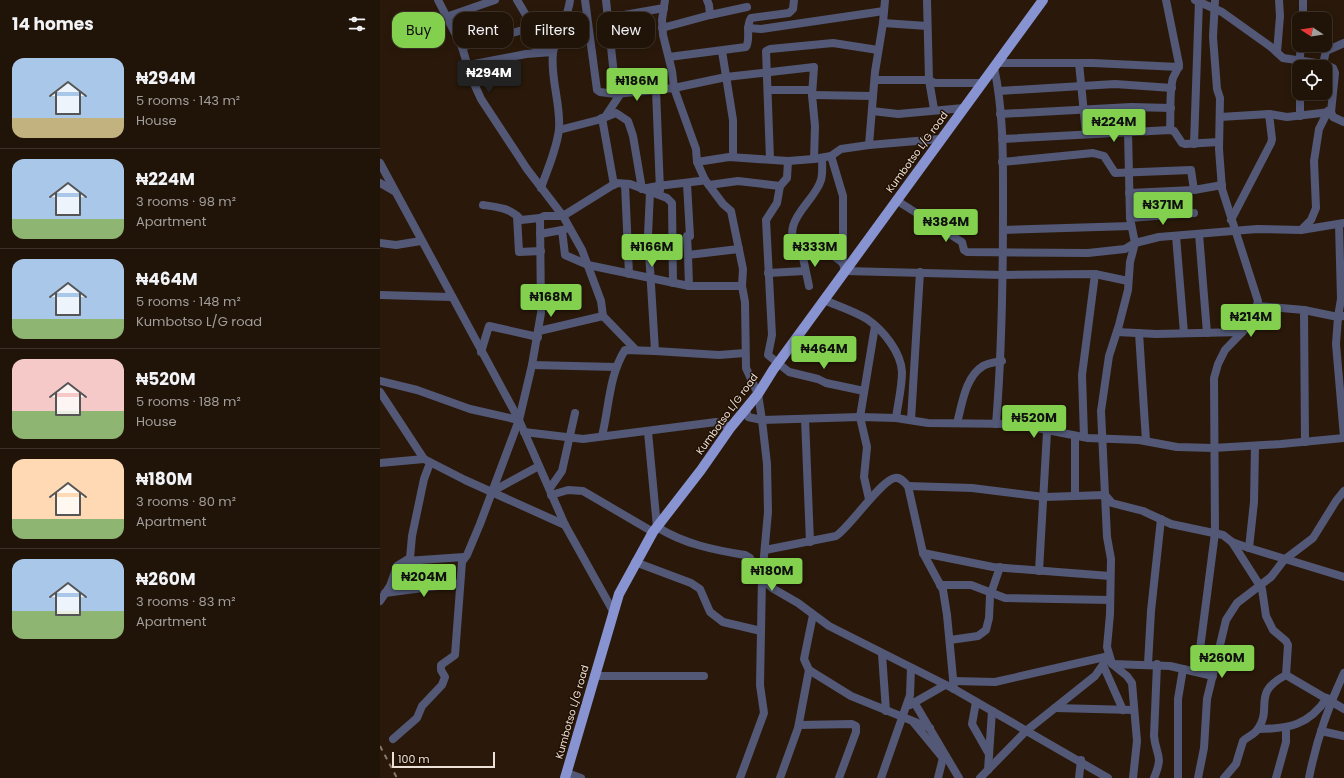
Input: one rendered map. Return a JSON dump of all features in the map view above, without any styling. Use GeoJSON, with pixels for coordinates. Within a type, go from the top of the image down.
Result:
{"type":"FeatureCollection","features":[{"type":"Feature","properties":{"kind":"main road","name":"Kumbotso L/G road"},"geometry":{"type":"LineString","coordinates":[[566,776],[613,611],[619,594],[635,562],[655,530],[701,470],[731,427],[758,394],[777,363],[824,300],[844,267],[896,200],[1043,0]]}},
{"type":"Feature","properties":{"kind":"street"},"geometry":{"type":"LineString","coordinates":[[438,0],[453,30]]}},
{"type":"Feature","properties":{"kind":"street"},"geometry":{"type":"LineString","coordinates":[[446,17],[495,0]]}},
{"type":"Feature","properties":{"kind":"street"},"geometry":{"type":"LineString","coordinates":[[517,0],[524,12]]}},
{"type":"Feature","properties":{"kind":"street"},"geometry":{"type":"LineString","coordinates":[[567,12],[570,0]]}},
{"type":"Feature","properties":{"kind":"street"},"geometry":{"type":"LineString","coordinates":[[585,0],[597,90],[600,92],[619,93],[674,88],[726,77],[812,67],[815,70],[812,92],[815,126],[814,159]]}},
{"type":"Feature","properties":{"kind":"street"},"geometry":{"type":"LineString","coordinates":[[606,0],[607,12]]}},
{"type":"Feature","properties":{"kind":"street"},"geometry":{"type":"LineString","coordinates":[[707,0],[710,15]]}},
{"type":"Feature","properties":{"kind":"street"},"geometry":{"type":"LineString","coordinates":[[668,57],[746,47],[748,42],[749,20],[753,17],[789,13],[792,9],[794,0]]}},
{"type":"Feature","properties":{"kind":"street"},"geometry":{"type":"LineString","coordinates":[[869,145],[878,50],[883,23],[885,0]]}},
{"type":"Feature","properties":{"kind":"street"},"geometry":{"type":"LineString","coordinates":[[927,0],[929,80],[934,109]]}},
{"type":"Feature","properties":{"kind":"street"},"geometry":{"type":"LineString","coordinates":[[1166,0],[1178,53],[1179,67],[1173,78],[1170,130]]}},
{"type":"Feature","properties":{"kind":"street"},"geometry":{"type":"LineString","coordinates":[[1194,144],[1198,0],[1215,4],[1283,58],[1292,61]]}},
{"type":"Feature","properties":{"kind":"street"},"geometry":{"type":"LineString","coordinates":[[1277,52],[1280,16],[1279,0]]}},
{"type":"Feature","properties":{"kind":"street"},"geometry":{"type":"LineString","coordinates":[[1303,0],[1303,12]]}},
{"type":"Feature","properties":{"kind":"street"},"geometry":{"type":"LineString","coordinates":[[631,12],[666,3],[662,28],[674,88],[696,149],[697,162],[707,183],[723,204],[731,211],[743,269],[742,286],[745,302],[746,368],[758,394],[762,420],[767,464],[768,512],[762,578],[760,685],[764,713],[740,778]]}},
{"type":"Feature","properties":{"kind":"street"},"geometry":{"type":"LineString","coordinates":[[662,28],[746,4],[753,17]]}},
{"type":"Feature","properties":{"kind":"street"},"geometry":{"type":"LineString","coordinates":[[1197,672],[1214,533],[1214,378],[1218,364],[1225,350],[1252,322],[1257,306],[1257,292],[1234,231],[1222,185],[1220,98],[1217,89],[1213,37],[1215,4]]}},
{"type":"Feature","properties":{"kind":"street"},"geometry":{"type":"LineString","coordinates":[[748,28],[761,29],[884,11]]}},
{"type":"Feature","properties":{"kind":"street"},"geometry":{"type":"LineString","coordinates":[[883,23],[927,26]]}},
{"type":"Feature","properties":{"kind":"street"},"geometry":{"type":"LineString","coordinates":[[770,159],[768,72],[766,51],[770,49],[833,43],[878,50]]}},
{"type":"Feature","properties":{"kind":"street"},"geometry":{"type":"LineString","coordinates":[[1324,60],[1326,50],[1344,43]]}},
{"type":"Feature","properties":{"kind":"street"},"geometry":{"type":"LineString","coordinates":[[462,48],[469,65],[471,77],[481,99],[541,188],[563,216],[565,229],[565,255],[588,265],[689,286],[742,286]]}},
{"type":"Feature","properties":{"kind":"street"},"geometry":{"type":"LineString","coordinates":[[537,48],[538,53]]}},
{"type":"Feature","properties":{"kind":"street"},"geometry":{"type":"LineString","coordinates":[[541,188],[559,130],[558,97],[552,66],[554,48]]}},
{"type":"Feature","properties":{"kind":"street"},"geometry":{"type":"LineString","coordinates":[[612,48],[619,93],[604,118],[614,185]]}},
{"type":"Feature","properties":{"kind":"street"},"geometry":{"type":"LineString","coordinates":[[722,51],[733,120],[733,157]]}},
{"type":"Feature","properties":{"kind":"street"},"geometry":{"type":"LineString","coordinates":[[469,65],[538,53],[553,52]]}},
{"type":"Feature","properties":{"kind":"street"},"geometry":{"type":"LineString","coordinates":[[1079,62],[1086,134]]}},
{"type":"Feature","properties":{"kind":"street"},"geometry":{"type":"LineString","coordinates":[[996,424],[1002,361],[1003,230],[1002,139],[996,65],[1079,62],[1179,67]]}},
{"type":"Feature","properties":{"kind":"street"},"geometry":{"type":"LineString","coordinates":[[1301,230],[1311,220],[1316,208],[1315,156],[1319,129],[1329,112],[1340,73]]}},
{"type":"Feature","properties":{"kind":"street"},"geometry":{"type":"LineString","coordinates":[[875,80],[929,80],[935,83],[983,83]]}},
{"type":"Feature","properties":{"kind":"street"},"geometry":{"type":"LineString","coordinates":[[999,91],[1115,84],[1172,88]]}},
{"type":"Feature","properties":{"kind":"street"},"geometry":{"type":"LineString","coordinates":[[656,90],[660,195]]}},
{"type":"Feature","properties":{"kind":"street"},"geometry":{"type":"LineString","coordinates":[[768,90],[873,96]]}},
{"type":"Feature","properties":{"kind":"street"},"geometry":{"type":"LineString","coordinates":[[1300,100],[1300,116]]}},
{"type":"Feature","properties":{"kind":"street"},"geometry":{"type":"LineString","coordinates":[[1000,114],[1131,107],[1171,108]]}},
{"type":"Feature","properties":{"kind":"street"},"geometry":{"type":"LineString","coordinates":[[872,111],[898,114],[934,109],[964,108]]}},
{"type":"Feature","properties":{"kind":"street"},"geometry":{"type":"LineString","coordinates":[[1220,117],[1269,114],[1287,117],[1329,112]]}},
{"type":"Feature","properties":{"kind":"street"},"geometry":{"type":"LineString","coordinates":[[1329,112],[1333,117],[1344,122]]}},
{"type":"Feature","properties":{"kind":"street"},"geometry":{"type":"LineString","coordinates":[[559,130],[604,118],[616,113],[628,121],[646,190],[655,351]]}},
{"type":"Feature","properties":{"kind":"street"},"geometry":{"type":"LineString","coordinates":[[1231,220],[1271,143],[1272,139],[1269,114]]}},
{"type":"Feature","properties":{"kind":"street"},"geometry":{"type":"LineString","coordinates":[[1002,139],[1170,130],[1174,131],[1182,143],[1194,144],[1220,142]]}},
{"type":"Feature","properties":{"kind":"street"},"geometry":{"type":"LineString","coordinates":[[1128,132],[1129,193],[1131,222],[1135,243],[1117,332],[1109,356],[1102,404],[1101,438],[1110,576],[1107,647],[1110,660],[1130,680],[1137,740],[1133,778]]}},
{"type":"Feature","properties":{"kind":"street"},"geometry":{"type":"LineString","coordinates":[[697,162],[716,158],[733,157],[788,161],[814,159],[827,157],[841,150],[869,145],[940,139]]}},
{"type":"Feature","properties":{"kind":"street"},"geometry":{"type":"LineString","coordinates":[[1002,162],[1093,153],[1104,156],[1113,172],[1129,173],[1191,170],[1194,190]]}},
{"type":"Feature","properties":{"kind":"street"},"geometry":{"type":"LineString","coordinates":[[809,286],[802,254],[795,246],[793,236],[794,223],[799,212],[812,196],[821,179],[827,157]]}},
{"type":"Feature","properties":{"kind":"street"},"geometry":{"type":"LineString","coordinates":[[827,157],[843,196],[844,267]]}},
{"type":"Feature","properties":{"kind":"street"},"geometry":{"type":"LineString","coordinates":[[788,161],[787,178],[780,186],[776,203],[766,220],[772,335],[768,355],[789,372],[818,379],[826,384],[864,391]]}},
{"type":"Feature","properties":{"kind":"street"},"geometry":{"type":"LineString","coordinates":[[380,163],[451,297],[519,420],[565,524],[613,611]]}},
{"type":"Feature","properties":{"kind":"street"},"geometry":{"type":"LineString","coordinates":[[646,190],[660,185],[738,181],[780,186]]}},
{"type":"Feature","properties":{"kind":"street"},"geometry":{"type":"LineString","coordinates":[[483,205],[497,206],[514,212],[521,220],[563,216],[616,183],[625,184],[660,195],[667,198],[672,203],[673,283]]}},
{"type":"Feature","properties":{"kind":"street"},"geometry":{"type":"LineString","coordinates":[[381,184],[394,191]]}},
{"type":"Feature","properties":{"kind":"street"},"geometry":{"type":"LineString","coordinates":[[625,184],[629,274]]}},
{"type":"Feature","properties":{"kind":"street"},"geometry":{"type":"LineString","coordinates":[[687,184],[690,236],[687,236],[689,286]]}},
{"type":"Feature","properties":{"kind":"street"},"geometry":{"type":"LineString","coordinates":[[1129,193],[1194,190],[1222,185]]}},
{"type":"Feature","properties":{"kind":"street"},"geometry":{"type":"LineString","coordinates":[[746,410],[748,417],[762,420],[860,417],[896,418],[928,423],[1016,424],[1047,432],[1146,441],[1177,447],[1213,448],[1255,446],[1344,439],[1342,382],[1336,344],[1341,317],[1342,224],[1301,230],[1257,229],[1159,237],[1135,243],[1125,249],[1088,253],[1003,253],[964,250],[962,242],[896,200]]}},
{"type":"Feature","properties":{"kind":"street"},"geometry":{"type":"LineString","coordinates":[[1003,230],[1131,222],[1194,213]]}},
{"type":"Feature","properties":{"kind":"street"},"geometry":{"type":"LineString","coordinates":[[517,216],[519,252],[541,251]]}},
{"type":"Feature","properties":{"kind":"street"},"geometry":{"type":"LineString","coordinates":[[393,739],[414,721],[422,706],[445,680],[441,666],[455,655],[460,583],[464,557],[467,555],[480,524],[519,420],[532,365],[541,313],[540,218]]}},
{"type":"Feature","properties":{"kind":"street"},"geometry":{"type":"LineString","coordinates":[[540,234],[565,229]]}},
{"type":"Feature","properties":{"kind":"street"},"geometry":{"type":"LineString","coordinates":[[565,229],[588,265],[601,301],[603,316],[635,349]]}},
{"type":"Feature","properties":{"kind":"street"},"geometry":{"type":"LineString","coordinates":[[1199,234],[1207,333]]}},
{"type":"Feature","properties":{"kind":"street"},"geometry":{"type":"LineString","coordinates":[[1176,236],[1184,333]]}},
{"type":"Feature","properties":{"kind":"street"},"geometry":{"type":"LineString","coordinates":[[380,243],[396,245],[421,241]]}},
{"type":"Feature","properties":{"kind":"street"},"geometry":{"type":"LineString","coordinates":[[688,255],[739,249]]}},
{"type":"Feature","properties":{"kind":"street"},"geometry":{"type":"LineString","coordinates":[[802,254],[830,253],[844,267],[1003,275],[1095,274],[1128,281]]}},
{"type":"Feature","properties":{"kind":"street"},"geometry":{"type":"LineString","coordinates":[[768,273],[805,271]]}},
{"type":"Feature","properties":{"kind":"street"},"geometry":{"type":"LineString","coordinates":[[911,420],[920,272]]}},
{"type":"Feature","properties":{"kind":"street"},"geometry":{"type":"LineString","coordinates":[[1075,496],[1082,375],[1095,274]]}},
{"type":"Feature","properties":{"kind":"street"},"geometry":{"type":"LineString","coordinates":[[380,295],[451,297]]}},
{"type":"Feature","properties":{"kind":"street"},"geometry":{"type":"LineString","coordinates":[[824,300],[867,319],[896,350],[902,373],[896,418]]}},
{"type":"Feature","properties":{"kind":"street"},"geometry":{"type":"LineString","coordinates":[[1257,306],[1304,310],[1341,317]]}},
{"type":"Feature","properties":{"kind":"street"},"geometry":{"type":"LineString","coordinates":[[1304,310],[1305,442]]}},
{"type":"Feature","properties":{"kind":"street"},"geometry":{"type":"LineString","coordinates":[[481,352],[489,326],[538,334],[603,316]]}},
{"type":"Feature","properties":{"kind":"street"},"geometry":{"type":"LineString","coordinates":[[869,498],[864,477],[867,448],[860,417],[875,326]]}},
{"type":"Feature","properties":{"kind":"street"},"geometry":{"type":"LineString","coordinates":[[1117,332],[1242,332]]}},
{"type":"Feature","properties":{"kind":"street"},"geometry":{"type":"LineString","coordinates":[[1139,333],[1146,441]]}},
{"type":"Feature","properties":{"kind":"street"},"geometry":{"type":"LineString","coordinates":[[602,436],[616,367],[625,350],[635,349],[712,354],[745,353]]}},
{"type":"Feature","properties":{"kind":"street"},"geometry":{"type":"LineString","coordinates":[[957,423],[970,382],[977,372],[984,366],[1002,361]]}},
{"type":"Feature","properties":{"kind":"street"},"geometry":{"type":"LineString","coordinates":[[532,365],[616,367]]}},
{"type":"Feature","properties":{"kind":"street"},"geometry":{"type":"LineString","coordinates":[[380,381],[417,390],[470,409],[519,420]]}},
{"type":"Feature","properties":{"kind":"street"},"geometry":{"type":"LineString","coordinates":[[380,392],[427,461],[412,536],[412,552],[410,558],[397,566],[380,601]]}},
{"type":"Feature","properties":{"kind":"street"},"geometry":{"type":"LineString","coordinates":[[551,491],[562,470],[575,413]]}},
{"type":"Feature","properties":{"kind":"street"},"geometry":{"type":"LineString","coordinates":[[805,419],[810,542]]}},
{"type":"Feature","properties":{"kind":"street"},"geometry":{"type":"LineString","coordinates":[[524,432],[583,439],[648,432],[716,422],[731,427]]}},
{"type":"Feature","properties":{"kind":"street"},"geometry":{"type":"LineString","coordinates":[[648,432],[655,530]]}},
{"type":"Feature","properties":{"kind":"street"},"geometry":{"type":"LineString","coordinates":[[1039,571],[1047,432]]}},
{"type":"Feature","properties":{"kind":"street"},"geometry":{"type":"LineString","coordinates":[[1249,548],[1254,502],[1255,446]]}},
{"type":"Feature","properties":{"kind":"street"},"geometry":{"type":"LineString","coordinates":[[380,463],[427,461],[491,492],[565,524]]}},
{"type":"Feature","properties":{"kind":"street"},"geometry":{"type":"LineString","coordinates":[[491,492],[539,466]]}},
{"type":"Feature","properties":{"kind":"street"},"geometry":{"type":"LineString","coordinates":[[765,550],[836,536],[843,532],[869,498],[895,478],[903,480],[908,486],[923,553],[940,585],[946,609],[954,685],[976,702],[1081,761],[1108,778]]}},
{"type":"Feature","properties":{"kind":"street"},"geometry":{"type":"LineString","coordinates":[[908,486],[972,488],[1044,497],[1105,496],[1112,503],[1144,511],[1171,524],[1223,535],[1232,542],[1249,548],[1284,560],[1344,577]]}},
{"type":"Feature","properties":{"kind":"street"},"geometry":{"type":"LineString","coordinates":[[1198,778],[1204,748],[1207,699],[1226,620],[1237,603],[1271,577],[1284,560],[1313,538],[1336,500],[1344,490]]}},
{"type":"Feature","properties":{"kind":"street"},"geometry":{"type":"LineString","coordinates":[[551,491],[583,491],[655,530],[705,548],[745,556],[753,562],[762,578],[772,588],[829,626],[945,685],[995,682],[1110,660],[1183,668],[1213,676]]}},
{"type":"Feature","properties":{"kind":"street"},"geometry":{"type":"LineString","coordinates":[[1148,664],[1151,611],[1161,520]]}},
{"type":"Feature","properties":{"kind":"street"},"geometry":{"type":"LineString","coordinates":[[1232,542],[1260,585],[1266,616],[1273,630],[1286,641],[1288,645],[1286,675]]}},
{"type":"Feature","properties":{"kind":"street"},"geometry":{"type":"LineString","coordinates":[[923,553],[1000,567],[1110,576]]}},
{"type":"Feature","properties":{"kind":"street"},"geometry":{"type":"LineString","coordinates":[[406,561],[464,557]]}},
{"type":"Feature","properties":{"kind":"street"},"geometry":{"type":"LineString","coordinates":[[635,562],[691,583],[700,589],[710,612],[723,622],[761,631]]}},
{"type":"Feature","properties":{"kind":"street"},"geometry":{"type":"LineString","coordinates":[[950,640],[978,636],[986,630],[989,618],[991,592],[1000,567]]}},
{"type":"Feature","properties":{"kind":"street"},"geometry":{"type":"LineString","coordinates":[[385,593],[460,583]]}},
{"type":"Feature","properties":{"kind":"street"},"geometry":{"type":"LineString","coordinates":[[940,585],[971,585],[1005,598],[1110,600]]}},
{"type":"Feature","properties":{"kind":"street"},"geometry":{"type":"LineString","coordinates":[[813,615],[804,659],[809,670],[851,696],[930,728]]}},
{"type":"Feature","properties":{"kind":"street"},"geometry":{"type":"LineString","coordinates":[[882,654],[886,711]]}},
{"type":"Feature","properties":{"kind":"street"},"geometry":{"type":"LineString","coordinates":[[980,778],[1026,731],[1095,676],[1103,665],[1110,660]]}},
{"type":"Feature","properties":{"kind":"street"},"geometry":{"type":"LineString","coordinates":[[1154,778],[1160,759],[1154,736],[1157,664]]}},
{"type":"Feature","properties":{"kind":"street"},"geometry":{"type":"LineString","coordinates":[[1103,665],[1123,710]]}},
{"type":"Feature","properties":{"kind":"street"},"geometry":{"type":"LineString","coordinates":[[881,778],[910,695],[911,668]]}},
{"type":"Feature","properties":{"kind":"street"},"geometry":{"type":"LineString","coordinates":[[1178,778],[1178,699],[1183,668]]}},
{"type":"Feature","properties":{"kind":"street"},"geometry":{"type":"LineString","coordinates":[[780,778],[799,725],[809,670]]}},
{"type":"Feature","properties":{"kind":"street"},"geometry":{"type":"LineString","coordinates":[[1258,729],[1286,728],[1318,712],[1329,699],[1344,673]]}},
{"type":"Feature","properties":{"kind":"street"},"geometry":{"type":"LineString","coordinates":[[1286,675],[1344,709]]}},
{"type":"Feature","properties":{"kind":"street"},"geometry":{"type":"LineString","coordinates":[[1224,778],[1238,760],[1243,740],[1254,734],[1258,729],[1263,716],[1266,692],[1271,684],[1286,675]]}},
{"type":"Feature","properties":{"kind":"street"},"geometry":{"type":"LineString","coordinates":[[594,676],[704,676]]}},
{"type":"Feature","properties":{"kind":"street"},"geometry":{"type":"LineString","coordinates":[[906,707],[945,685]]}},
{"type":"Feature","properties":{"kind":"street"},"geometry":{"type":"LineString","coordinates":[[1309,778],[1329,699]]}},
{"type":"Feature","properties":{"kind":"street"},"geometry":{"type":"LineString","coordinates":[[914,702],[959,778]]}},
{"type":"Feature","properties":{"kind":"street"},"geometry":{"type":"LineString","coordinates":[[976,702],[972,724],[989,754]]}},
{"type":"Feature","properties":{"kind":"street"},"geometry":{"type":"LineString","coordinates":[[1055,708],[1134,710]]}},
{"type":"Feature","properties":{"kind":"street"},"geometry":{"type":"LineString","coordinates":[[988,770],[992,711]]}},
{"type":"Feature","properties":{"kind":"street"},"geometry":{"type":"LineString","coordinates":[[912,721],[959,778]]}},
{"type":"Feature","properties":{"kind":"street"},"geometry":{"type":"LineString","coordinates":[[799,725],[852,724],[856,726],[856,732],[839,778]]}},
{"type":"Feature","properties":{"kind":"street"},"geometry":{"type":"LineString","coordinates":[[1276,778],[1286,742],[1286,728]]}},
{"type":"Feature","properties":{"kind":"street"},"geometry":{"type":"LineString","coordinates":[[1321,731],[1344,736]]}},
{"type":"Feature","properties":{"kind":"street"},"geometry":{"type":"LineString","coordinates":[[938,778],[943,758]]}},
{"type":"Feature","properties":{"kind":"street"},"geometry":{"type":"LineString","coordinates":[[1079,778],[1081,761]]}},
{"type":"Feature","properties":{"kind":"street"},"geometry":{"type":"LineString","coordinates":[[566,776],[580,778]]}},
{"type":"Feature","properties":{"kind":"railway"},"geometry":{"type":"LineString","coordinates":[[380,746],[397,778]]}}]}
